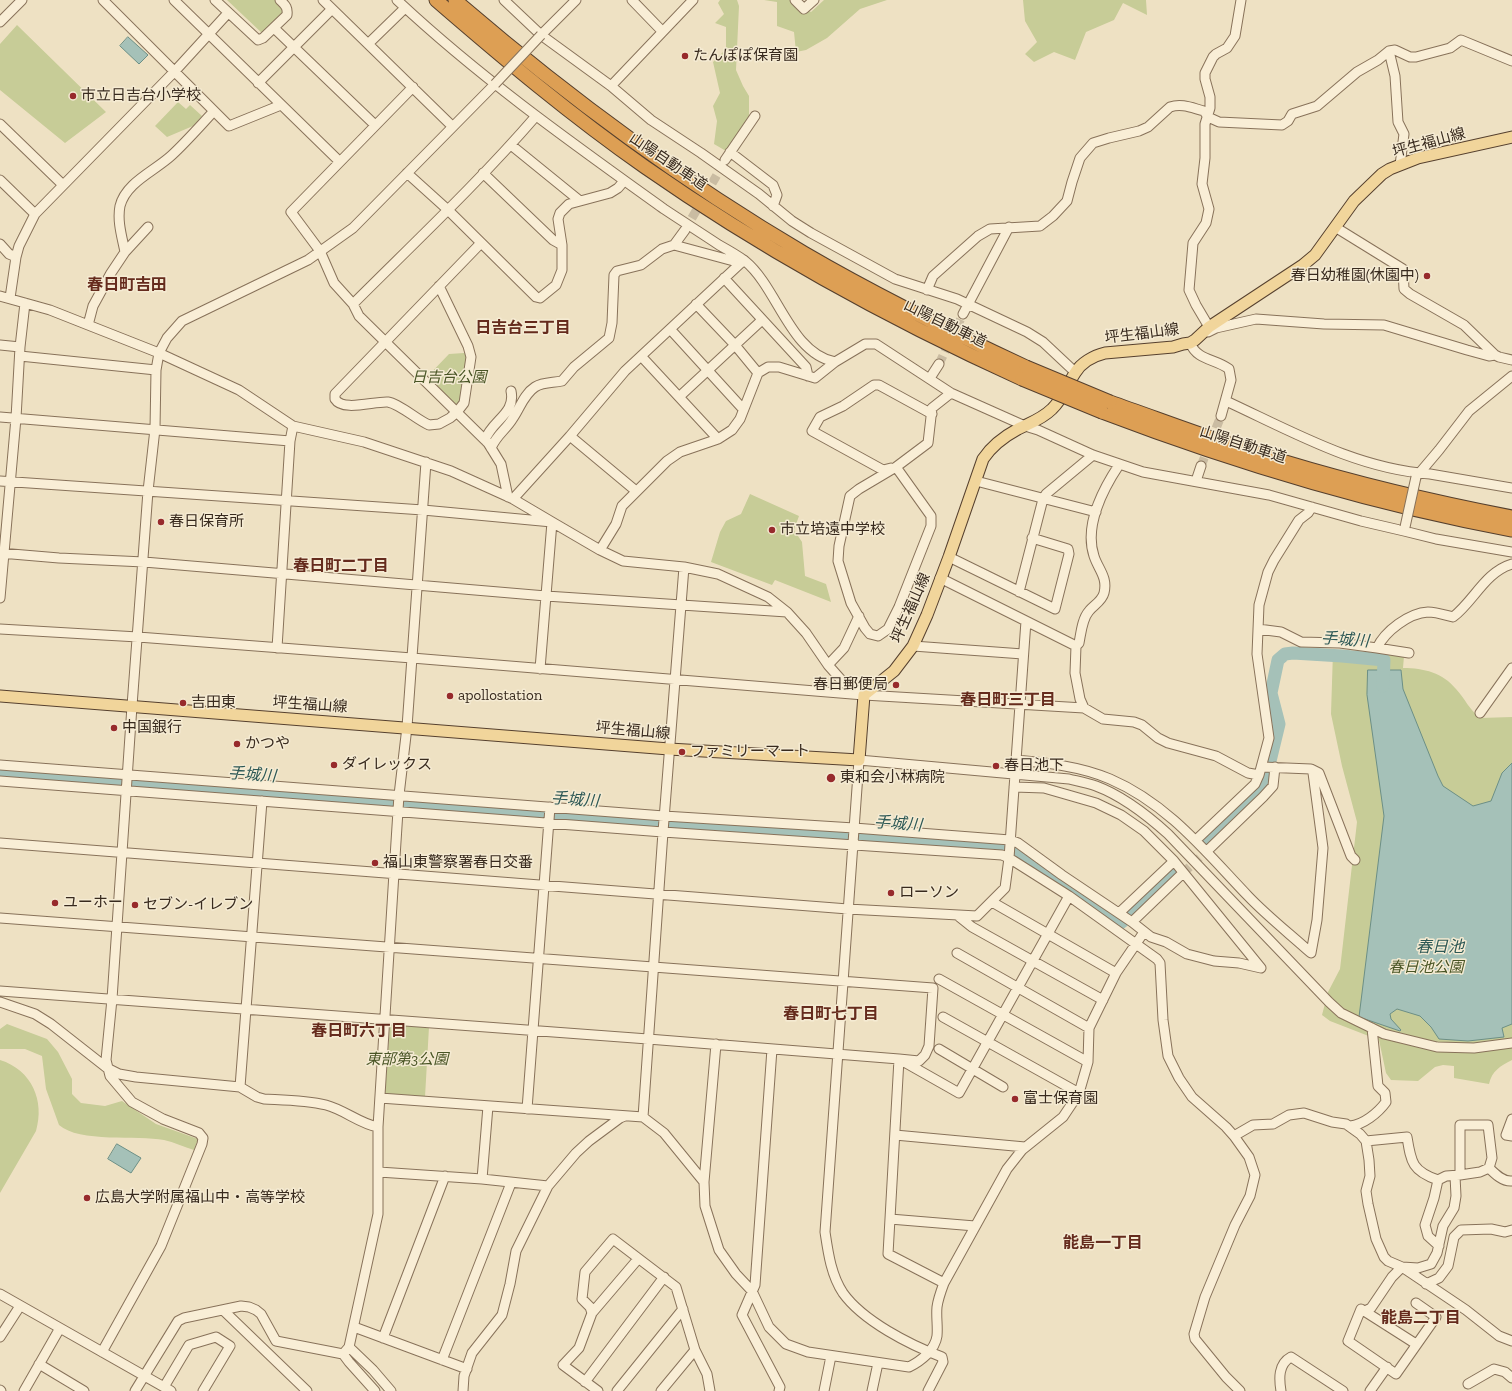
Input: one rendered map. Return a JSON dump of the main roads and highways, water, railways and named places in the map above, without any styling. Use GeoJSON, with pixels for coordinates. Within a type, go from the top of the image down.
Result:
{"type":"FeatureCollection","features":[{"type":"Feature","properties":{"kind":"highway","name":"山陽自動車道"},"geometry":{"type":"LineString","coordinates":[[436,0],[494,50],[596,131],[645,167],[746,234],[798,265],[895,318],[1212,452],[1292,478],[1401,507],[1512,530]]}},
{"type":"Feature","properties":{"kind":"highway","name":"山陽自動車道"},"geometry":{"type":"LineString","coordinates":[[455,0],[502,41],[603,120],[722,202],[805,253],[1024,373]]}},
{"type":"Feature","properties":{"kind":"highway","name":"山陽自動車道"},"geometry":{"type":"LineString","coordinates":[[1106,407],[1282,461],[1404,494],[1512,517]]}},
{"type":"Feature","properties":{"kind":"main road","name":"坪生福山線"},"geometry":{"type":"LineString","coordinates":[[0,696],[407,727],[669,749],[859,760],[864,695],[894,672],[913,646],[970,501],[983,459],[988,453],[1002,440],[1025,426],[1035,422],[1053,408],[1061,399],[1075,372],[1094,356],[1104,353],[1173,347],[1183,344],[1190,344],[1209,327],[1303,265],[1315,255],[1354,201],[1382,174],[1418,158],[1512,137]]}},
{"type":"Feature","properties":{"kind":"water"},"geometry":{"type":"Polygon","coordinates":[[[128,37],[148,55],[139,64],[120,46],[128,37]]]}},
{"type":"Feature","properties":{"kind":"water","name":"春日池"},"geometry":{"type":"Polygon","coordinates":[[[1368,670],[1401,670],[1403,689],[1443,786],[1473,806],[1491,801],[1502,773],[1512,763],[1512,1024],[1502,1028],[1504,1037],[1468,1041],[1439,1039],[1431,1027],[1420,1016],[1397,1009],[1390,1014],[1391,1019],[1401,1030],[1400,1031],[1359,1017],[1384,816],[1367,695],[1368,670]]]}},
{"type":"Feature","properties":{"kind":"water"},"geometry":{"type":"Polygon","coordinates":[[[117,1144],[141,1158],[131,1173],[108,1159],[117,1144]]]}},
{"type":"Feature","properties":{"kind":"waterway","name":"手城川"},"geometry":{"type":"LineString","coordinates":[[1206,842],[1264,786],[1279,724],[1271,693],[1278,660],[1285,654],[1293,653],[1384,660],[1383,686]]}},
{"type":"Feature","properties":{"kind":"waterway","name":"手城川"},"geometry":{"type":"LineString","coordinates":[[0,773],[477,809],[659,825],[869,838],[1017,851],[1119,924],[1123,921]]}},
{"type":"Feature","properties":{"kind":"waterway","name":"手城川"},"geometry":{"type":"LineString","coordinates":[[1128,915],[1175,871]]}},
{"type":"Feature","properties":{"kind":"tunnel"},"geometry":{"type":"LineString","coordinates":[[685,230],[725,161]]}},
{"type":"Feature","properties":{"kind":"tunnel"},"geometry":{"type":"LineString","coordinates":[[939,364],[963,314]]}},
{"type":"Feature","properties":{"kind":"tunnel"},"geometry":{"type":"LineString","coordinates":[[1201,466],[1221,416]]}},
{"type":"Feature","properties":{"kind":"tunnel"},"geometry":{"type":"LineString","coordinates":[[1183,873],[1207,851]]}},
{"type":"Feature","properties":{"kind":"place","name":"たんぽぽ保育園"},"geometry":{"type":"Point","coordinates":[685,56]}},
{"type":"Feature","properties":{"kind":"place","name":"市立日吉台小学校"},"geometry":{"type":"Point","coordinates":[73,96]}},
{"type":"Feature","properties":{"kind":"place","name":"春日幼稚園(休園中)"},"geometry":{"type":"Point","coordinates":[1427,276]}},
{"type":"Feature","properties":{"kind":"place","name":"春日保育所"},"geometry":{"type":"Point","coordinates":[161,522]}},
{"type":"Feature","properties":{"kind":"place","name":"市立培遠中学校"},"geometry":{"type":"Point","coordinates":[772,530]}},
{"type":"Feature","properties":{"kind":"place","name":"春日郵便局"},"geometry":{"type":"Point","coordinates":[896,685]}},
{"type":"Feature","properties":{"kind":"place","name":"apollostation"},"geometry":{"type":"Point","coordinates":[450,696]}},
{"type":"Feature","properties":{"kind":"place","name":"吉田東"},"geometry":{"type":"Point","coordinates":[183,703]}},
{"type":"Feature","properties":{"kind":"place","name":"中国銀行"},"geometry":{"type":"Point","coordinates":[114,728]}},
{"type":"Feature","properties":{"kind":"place","name":"かつや"},"geometry":{"type":"Point","coordinates":[237,744]}},
{"type":"Feature","properties":{"kind":"place","name":"ファミリーマート"},"geometry":{"type":"Point","coordinates":[682,752]}},
{"type":"Feature","properties":{"kind":"place","name":"ダイレックス"},"geometry":{"type":"Point","coordinates":[334,765]}},
{"type":"Feature","properties":{"kind":"place","name":"春日池下"},"geometry":{"type":"Point","coordinates":[996,766]}},
{"type":"Feature","properties":{"kind":"place","name":"東和会小林病院"},"geometry":{"type":"Point","coordinates":[831,778]}},
{"type":"Feature","properties":{"kind":"place","name":"福山東警察署春日交番"},"geometry":{"type":"Point","coordinates":[375,863]}},
{"type":"Feature","properties":{"kind":"place","name":"ローソン"},"geometry":{"type":"Point","coordinates":[891,893]}},
{"type":"Feature","properties":{"kind":"place","name":"ユーホー"},"geometry":{"type":"Point","coordinates":[55,903]}},
{"type":"Feature","properties":{"kind":"place","name":"セブン-イレブン"},"geometry":{"type":"Point","coordinates":[135,905]}},
{"type":"Feature","properties":{"kind":"place","name":"富士保育園"},"geometry":{"type":"Point","coordinates":[1015,1099]}},
{"type":"Feature","properties":{"kind":"place","name":"広島大学附属福山中・高等学校"},"geometry":{"type":"Point","coordinates":[87,1198]}},
{"type":"Feature","properties":{"kind":"district","name":"春日町吉田"},"geometry":{"type":"Point","coordinates":[127,285]}},
{"type":"Feature","properties":{"kind":"district","name":"日吉台三丁目"},"geometry":{"type":"Point","coordinates":[523,328]}},
{"type":"Feature","properties":{"kind":"district","name":"春日町二丁目"},"geometry":{"type":"Point","coordinates":[341,566]}},
{"type":"Feature","properties":{"kind":"district","name":"春日町三丁目"},"geometry":{"type":"Point","coordinates":[1008,700]}},
{"type":"Feature","properties":{"kind":"district","name":"春日町七丁目"},"geometry":{"type":"Point","coordinates":[831,1014]}},
{"type":"Feature","properties":{"kind":"district","name":"春日町六丁目"},"geometry":{"type":"Point","coordinates":[359,1031]}},
{"type":"Feature","properties":{"kind":"district","name":"能島一丁目"},"geometry":{"type":"Point","coordinates":[1103,1243]}},
{"type":"Feature","properties":{"kind":"district","name":"能島二丁目"},"geometry":{"type":"Point","coordinates":[1421,1318]}},
{"type":"Feature","properties":{"kind":"park label","name":"日吉台公園"},"geometry":{"type":"Point","coordinates":[449,378]}},
{"type":"Feature","properties":{"kind":"park label","name":"春日池公園"},"geometry":{"type":"Point","coordinates":[1426,968]}},
{"type":"Feature","properties":{"kind":"park label","name":"東部第3公園"},"geometry":{"type":"Point","coordinates":[407,1060]}}]}
